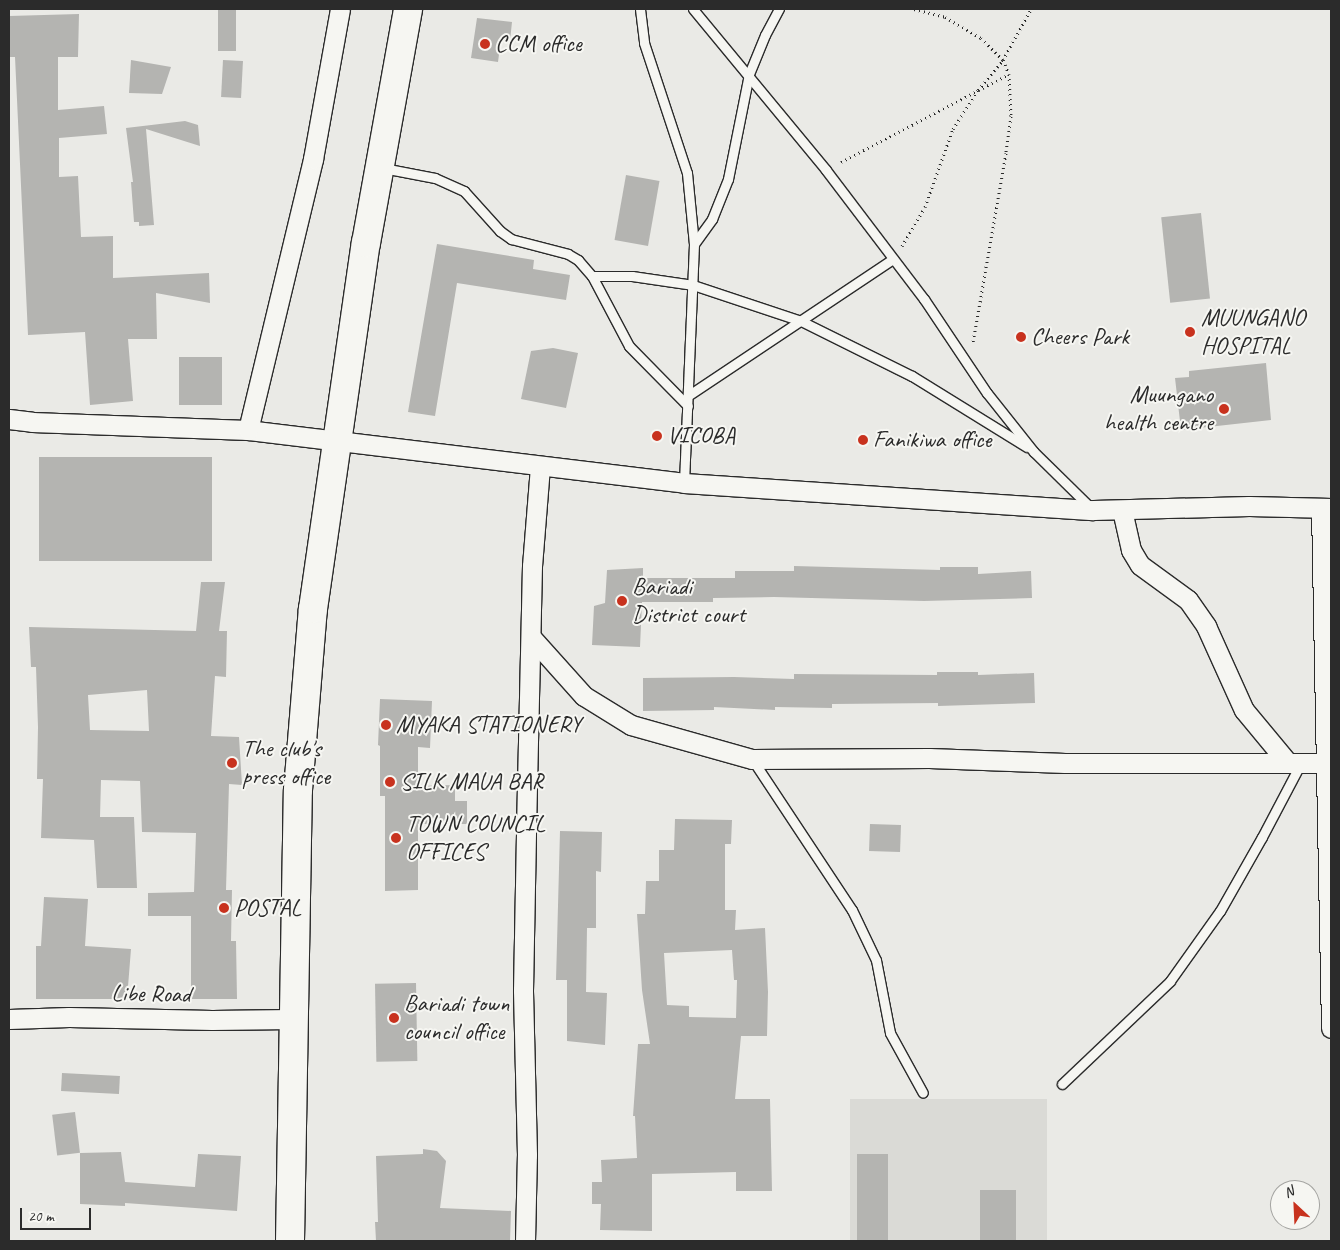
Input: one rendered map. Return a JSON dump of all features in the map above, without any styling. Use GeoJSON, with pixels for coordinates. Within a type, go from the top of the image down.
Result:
{"type":"FeatureCollection","features":[{"type":"Feature","properties":{"kind":"highway"},"geometry":{"type":"LineString","coordinates":[[290,1241],[292,1019],[300,762],[313,609],[366,243],[408,9]]}},
{"type":"Feature","properties":{"kind":"street"},"geometry":{"type":"LineString","coordinates":[[248,430],[313,159],[340,9]]}},
{"type":"Feature","properties":{"kind":"street"},"geometry":{"type":"LineString","coordinates":[[9,419],[32,422],[248,430],[684,483],[1093,510],[1250,506],[1326,508],[1331,1028]]}},
{"type":"Feature","properties":{"kind":"street"},"geometry":{"type":"LineString","coordinates":[[525,1241],[526,1155],[523,990],[532,566],[540,467]]}},
{"type":"Feature","properties":{"kind":"street"},"geometry":{"type":"LineString","coordinates":[[1122,510],[1131,550],[1140,565],[1188,600],[1206,626],[1244,710],[1294,763]]}},
{"type":"Feature","properties":{"kind":"street"},"geometry":{"type":"LineString","coordinates":[[531,637],[584,696],[631,726],[752,759],[929,758],[1065,763],[1327,763]]}},
{"type":"Feature","properties":{"kind":"street","name":"Libe Road"},"geometry":{"type":"LineString","coordinates":[[9,1020],[69,1018],[292,1019]]}},
{"type":"Feature","properties":{"kind":"lane"},"geometry":{"type":"LineString","coordinates":[[640,9],[644,43],[687,173],[694,244],[684,483]]}},
{"type":"Feature","properties":{"kind":"lane"},"geometry":{"type":"LineString","coordinates":[[693,9],[717,40],[749,74],[826,170],[924,299],[988,394],[1034,452],[1093,510]]}},
{"type":"Feature","properties":{"kind":"lane"},"geometry":{"type":"LineString","coordinates":[[694,244],[712,219],[728,179],[749,74],[765,35],[779,9]]}},
{"type":"Feature","properties":{"kind":"lane"},"geometry":{"type":"LineString","coordinates":[[379,167],[435,178],[464,191],[500,231],[511,239],[568,254],[586,267],[630,346],[688,406]]}},
{"type":"Feature","properties":{"kind":"lane"},"geometry":{"type":"LineString","coordinates":[[689,395],[893,259]]}},
{"type":"Feature","properties":{"kind":"lane"},"geometry":{"type":"LineString","coordinates":[[592,276],[632,276],[693,285],[801,321],[912,376],[1034,452]]}},
{"type":"Feature","properties":{"kind":"lane"},"geometry":{"type":"LineString","coordinates":[[752,759],[852,910],[876,960],[890,1033],[923,1093]]}},
{"type":"Feature","properties":{"kind":"lane"},"geometry":{"type":"LineString","coordinates":[[1062,1084],[1170,981],[1220,911],[1294,763]]}},
{"type":"Feature","properties":{"kind":"path"},"geometry":{"type":"LineString","coordinates":[[914,9],[945,17],[981,38],[1003,60],[1012,95],[1006,152],[969,366]]}},
{"type":"Feature","properties":{"kind":"path"},"geometry":{"type":"LineString","coordinates":[[893,259],[925,207],[953,129],[978,90],[1003,60],[1031,9]]}},
{"type":"Feature","properties":{"kind":"path"},"geometry":{"type":"LineString","coordinates":[[826,170],[1008,74]]}},
{"type":"Feature","properties":{"kind":"shaded area"},"geometry":{"type":"Polygon","coordinates":[[[850,1099],[1047,1099],[1047,1241],[850,1241],[850,1099]]]}},
{"type":"Feature","properties":{"kind":"building"},"geometry":{"type":"Polygon","coordinates":[[[218,9],[236,9],[236,51],[218,51],[218,9]]]}},
{"type":"Feature","properties":{"kind":"building"},"geometry":{"type":"Polygon","coordinates":[[[79,14],[78,57],[58,57],[58,110],[104,106],[107,134],[59,138],[59,177],[78,176],[81,237],[113,236],[113,278],[209,273],[210,303],[156,293],[157,339],[128,339],[133,401],[90,405],[85,332],[28,335],[15,57],[9,57],[9,16],[79,14]]]}},
{"type":"Feature","properties":{"kind":"building"},"geometry":{"type":"Polygon","coordinates":[[[477,18],[512,22],[510,41],[501,39],[498,62],[471,58],[477,18]]]}},
{"type":"Feature","properties":{"kind":"building"},"geometry":{"type":"Polygon","coordinates":[[[131,60],[171,67],[162,94],[129,93],[131,60]]]}},
{"type":"Feature","properties":{"kind":"building"},"geometry":{"type":"Polygon","coordinates":[[[223,60],[243,61],[241,98],[221,97],[223,60]]]}},
{"type":"Feature","properties":{"kind":"building"},"geometry":{"type":"Polygon","coordinates":[[[185,121],[198,125],[200,146],[146,129],[154,225],[139,226],[139,222],[134,222],[131,182],[133,182],[126,128],[185,121]]]}},
{"type":"Feature","properties":{"kind":"building"},"geometry":{"type":"Polygon","coordinates":[[[626,175],[659,181],[648,246],[615,240],[626,175]]]}},
{"type":"Feature","properties":{"kind":"building"},"geometry":{"type":"Polygon","coordinates":[[[1201,213],[1210,299],[1170,303],[1161,217],[1201,213]]]}},
{"type":"Feature","properties":{"kind":"building"},"geometry":{"type":"Polygon","coordinates":[[[437,244],[534,260],[533,269],[570,275],[566,300],[457,283],[435,416],[408,412],[437,244]]]}},
{"type":"Feature","properties":{"kind":"building"},"geometry":{"type":"Polygon","coordinates":[[[553,348],[578,353],[566,408],[521,399],[531,351],[553,348]]]}},
{"type":"Feature","properties":{"kind":"building"},"geometry":{"type":"Polygon","coordinates":[[[179,357],[222,357],[222,405],[179,405],[179,357]]]}},
{"type":"Feature","properties":{"kind":"building"},"geometry":{"type":"Polygon","coordinates":[[[1266,363],[1271,420],[1181,430],[1175,378],[1189,377],[1189,371],[1266,363]]]}},
{"type":"Feature","properties":{"kind":"building"},"geometry":{"type":"Polygon","coordinates":[[[39,457],[212,457],[212,561],[39,561],[39,457]]]}},
{"type":"Feature","properties":{"kind":"building"},"geometry":{"type":"Polygon","coordinates":[[[794,566],[940,570],[940,567],[978,567],[978,574],[1031,571],[1032,598],[924,601],[774,597],[713,598],[713,602],[642,602],[640,647],[592,645],[594,606],[605,603],[607,570],[643,568],[643,578],[735,578],[735,571],[794,571],[794,566]]]}},
{"type":"Feature","properties":{"kind":"building"},"geometry":{"type":"Polygon","coordinates":[[[201,582],[225,582],[219,631],[227,631],[226,677],[215,676],[211,736],[239,737],[242,785],[229,784],[226,890],[232,890],[231,941],[236,941],[237,999],[191,999],[191,916],[148,916],[148,893],[194,892],[196,833],[142,832],[140,781],[101,780],[100,817],[134,817],[137,888],[97,888],[94,840],[41,838],[43,779],[37,779],[36,667],[31,667],[29,627],[196,631],[201,582]],[[147,690],[88,695],[90,730],[149,731],[147,690]]]}},
{"type":"Feature","properties":{"kind":"building"},"geometry":{"type":"Polygon","coordinates":[[[937,672],[978,672],[978,675],[1034,673],[1035,703],[938,706],[938,703],[832,704],[832,708],[775,707],[775,710],[714,707],[714,710],[643,711],[643,678],[734,677],[794,679],[794,674],[937,675],[937,672]]]}},
{"type":"Feature","properties":{"kind":"building"},"geometry":{"type":"Polygon","coordinates":[[[380,699],[432,701],[430,748],[418,747],[418,786],[455,785],[455,801],[467,801],[467,824],[418,824],[418,890],[385,891],[385,796],[380,796],[380,746],[378,745],[380,699]]]}},
{"type":"Feature","properties":{"kind":"building"},"geometry":{"type":"Polygon","coordinates":[[[675,819],[732,820],[731,844],[725,844],[725,910],[736,910],[735,930],[765,928],[768,992],[767,1036],[741,1036],[735,1099],[770,1099],[772,1191],[736,1191],[736,1172],[652,1174],[652,1231],[600,1230],[601,1204],[592,1204],[592,1182],[602,1182],[601,1160],[637,1158],[635,1116],[633,1116],[638,1044],[650,1044],[642,990],[637,914],[645,914],[646,881],[659,881],[659,850],[674,850],[675,819]],[[732,950],[664,953],[667,1005],[689,1006],[689,1017],[736,1018],[737,980],[734,980],[732,950]]]}},
{"type":"Feature","properties":{"kind":"building"},"geometry":{"type":"Polygon","coordinates":[[[870,824],[901,825],[900,852],[869,851],[870,824]]]}},
{"type":"Feature","properties":{"kind":"building"},"geometry":{"type":"Polygon","coordinates":[[[560,831],[602,832],[601,872],[596,871],[596,928],[587,928],[586,992],[607,993],[605,1045],[567,1041],[567,980],[556,980],[560,831]]]}},
{"type":"Feature","properties":{"kind":"building"},"geometry":{"type":"Polygon","coordinates":[[[44,897],[88,899],[85,946],[131,949],[127,999],[36,999],[36,946],[41,946],[44,897]]]}},
{"type":"Feature","properties":{"kind":"building"},"geometry":{"type":"Polygon","coordinates":[[[416,983],[417,1061],[376,1062],[375,984],[416,983]]]}},
{"type":"Feature","properties":{"kind":"building"},"geometry":{"type":"Polygon","coordinates":[[[62,1073],[120,1076],[119,1094],[61,1091],[62,1073]]]}},
{"type":"Feature","properties":{"kind":"building"},"geometry":{"type":"Polygon","coordinates":[[[75,1112],[80,1153],[57,1155],[52,1115],[75,1112]]]}},
{"type":"Feature","properties":{"kind":"building"},"geometry":{"type":"Polygon","coordinates":[[[423,1149],[437,1151],[446,1161],[440,1208],[511,1211],[510,1241],[376,1241],[375,1222],[378,1222],[376,1156],[423,1154],[423,1149]]]}},
{"type":"Feature","properties":{"kind":"building"},"geometry":{"type":"Polygon","coordinates":[[[121,1152],[125,1182],[195,1187],[198,1154],[241,1156],[237,1211],[125,1203],[125,1206],[80,1204],[80,1153],[121,1152]]]}},
{"type":"Feature","properties":{"kind":"building"},"geometry":{"type":"Polygon","coordinates":[[[857,1154],[888,1154],[888,1241],[857,1241],[857,1154]]]}},
{"type":"Feature","properties":{"kind":"building"},"geometry":{"type":"Polygon","coordinates":[[[980,1190],[1016,1190],[1016,1241],[980,1241],[980,1190]]]}},
{"type":"Feature","properties":{"kind":"place","name":"CCM office"},"geometry":{"type":"Point","coordinates":[485,44]}},
{"type":"Feature","properties":{"kind":"place","name":"MUUNGANO HOSPITAL"},"geometry":{"type":"Point","coordinates":[1190,332]}},
{"type":"Feature","properties":{"kind":"place","name":"Cheers Park"},"geometry":{"type":"Point","coordinates":[1021,337]}},
{"type":"Feature","properties":{"kind":"place","name":"Muungano health centre"},"geometry":{"type":"Point","coordinates":[1224,409]}},
{"type":"Feature","properties":{"kind":"place","name":"VICOBA"},"geometry":{"type":"Point","coordinates":[657,436]}},
{"type":"Feature","properties":{"kind":"place","name":"Fanikiwa office"},"geometry":{"type":"Point","coordinates":[863,440]}},
{"type":"Feature","properties":{"kind":"place","name":"Bariadi District court"},"geometry":{"type":"Point","coordinates":[622,601]}},
{"type":"Feature","properties":{"kind":"place","name":"MYAKA STATIONERY"},"geometry":{"type":"Point","coordinates":[386,725]}},
{"type":"Feature","properties":{"kind":"place","name":"The club's press office"},"geometry":{"type":"Point","coordinates":[232,763]}},
{"type":"Feature","properties":{"kind":"place","name":"SILK MAUA BAR"},"geometry":{"type":"Point","coordinates":[390,782]}},
{"type":"Feature","properties":{"kind":"place","name":"TOWN COUNCIL OFFICES"},"geometry":{"type":"Point","coordinates":[396,838]}},
{"type":"Feature","properties":{"kind":"place","name":"POSTAL"},"geometry":{"type":"Point","coordinates":[224,908]}},
{"type":"Feature","properties":{"kind":"place","name":"Bariadi town council office"},"geometry":{"type":"Point","coordinates":[394,1018]}}]}
